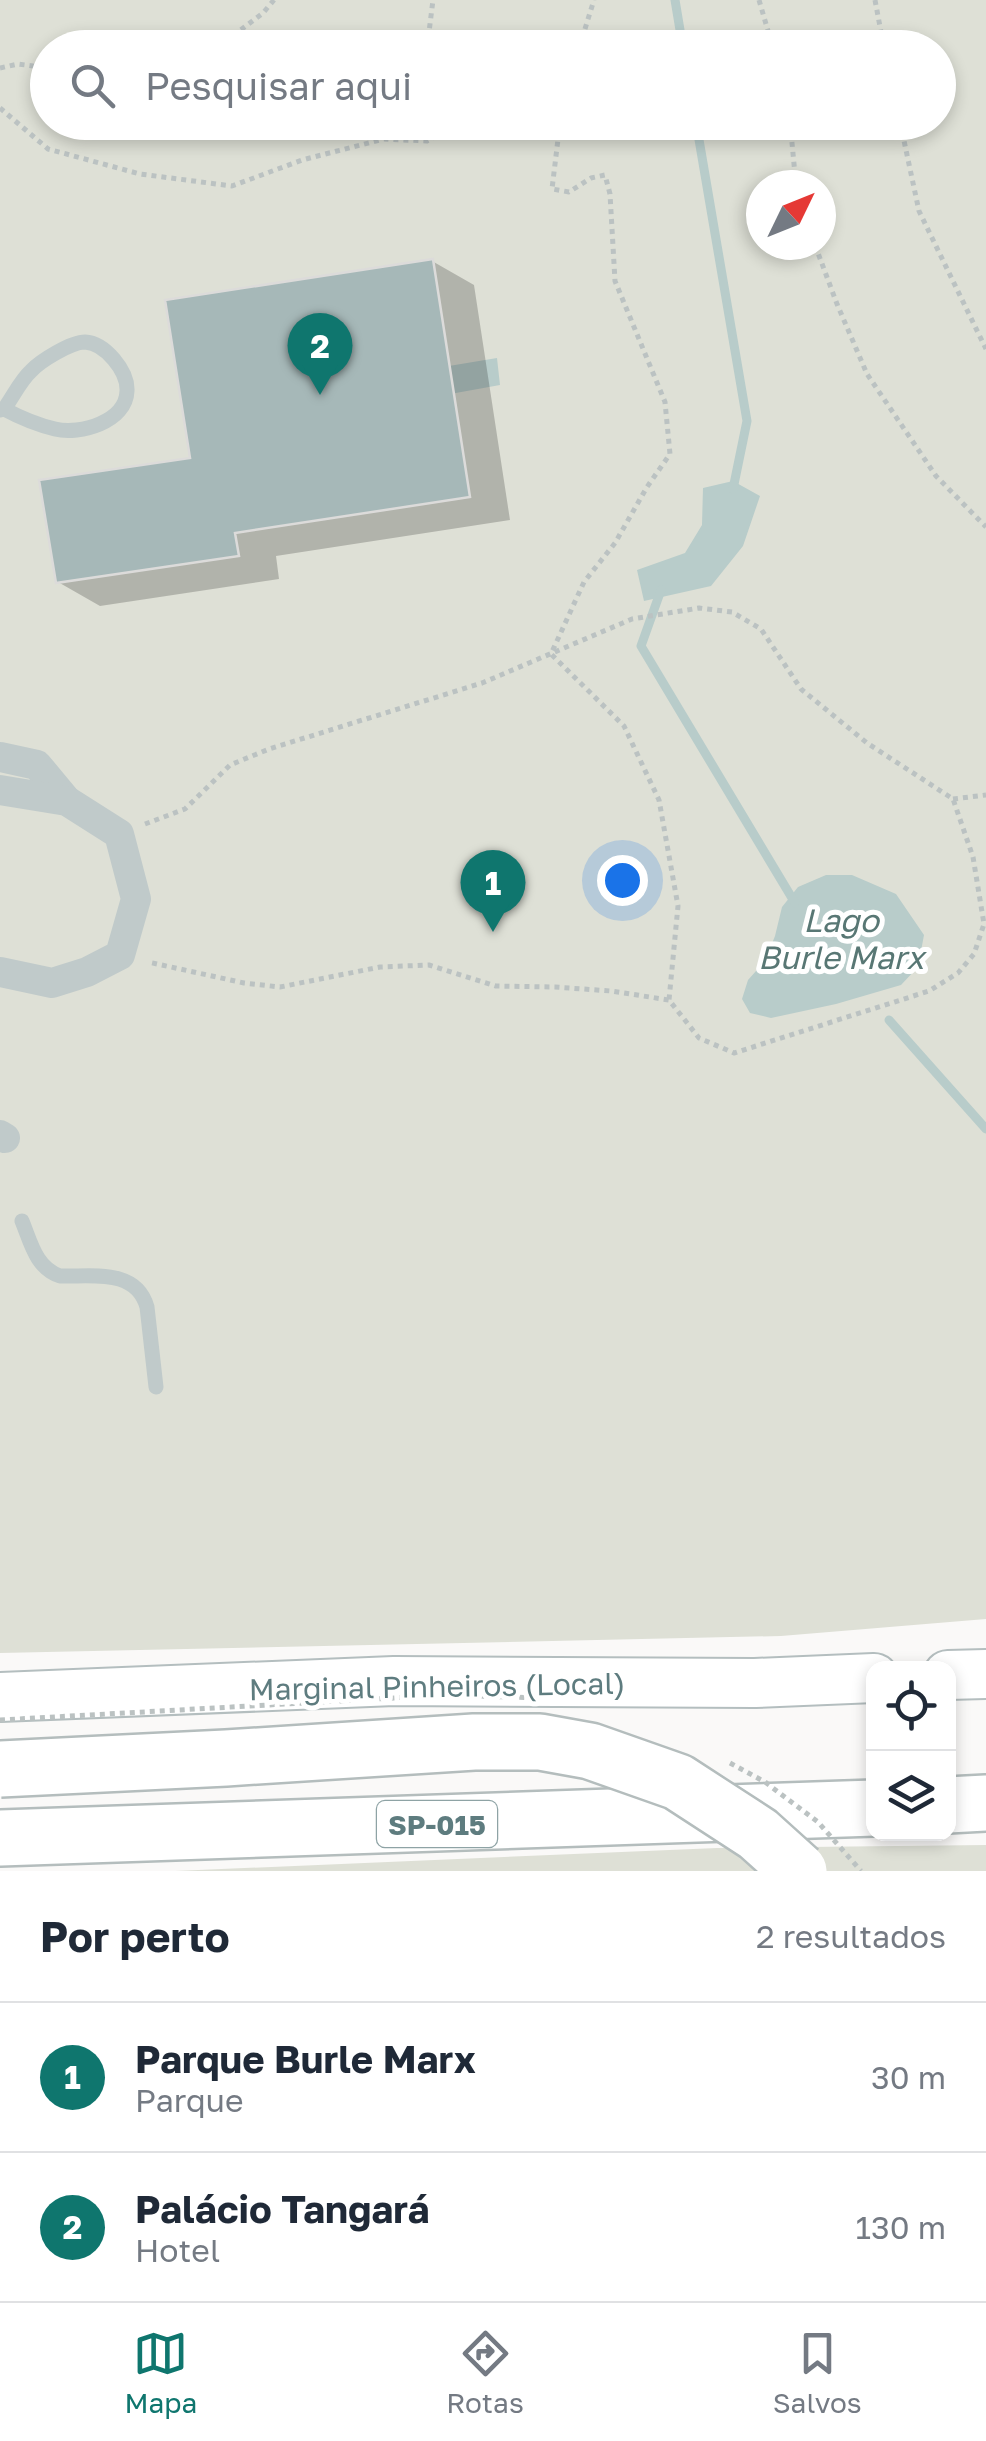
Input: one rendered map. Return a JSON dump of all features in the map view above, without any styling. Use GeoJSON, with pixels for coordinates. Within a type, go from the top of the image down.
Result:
{"type":"FeatureCollection","features":[{"type":"Feature","properties":{"kind":"highway"},"geometry":{"type":"LineString","coordinates":[[0,1769],[474,1742],[540,1742],[590,1751],[678,1782],[758,1834],[799,1871]]}},
{"type":"Feature","properties":{"kind":"highway"},"geometry":{"type":"LineString","coordinates":[[956,1805],[986,1804]]}},
{"type":"Feature","properties":{"kind":"highway","name":"SP-015"},"geometry":{"type":"LineString","coordinates":[[0,1838],[866,1808]]}},
{"type":"Feature","properties":{"kind":"main road"},"geometry":{"type":"LineString","coordinates":[[956,1676],[986,1674]]}},
{"type":"Feature","properties":{"kind":"main road","name":"Marginal Pinheiros (Local)"},"geometry":{"type":"LineString","coordinates":[[0,1697],[394,1681],[755,1683],[866,1678]]}},
{"type":"Feature","properties":{"kind":"street"},"geometry":{"type":"LineString","coordinates":[[0,757],[37,765],[67,801],[119,834],[136,899],[120,956],[88,972],[52,983],[0,972]]}},
{"type":"Feature","properties":{"kind":"street"},"geometry":{"type":"LineString","coordinates":[[0,790],[67,801]]}},
{"type":"Feature","properties":{"kind":"lane"},"geometry":{"type":"LineString","coordinates":[[86,342],[98,347],[114,360],[126,378],[128,395],[120,411],[99,426],[58,430],[2,409],[31,370],[68,346],[86,342]]}},
{"type":"Feature","properties":{"kind":"lane"},"geometry":{"type":"LineString","coordinates":[[22,1221],[40,1262],[52,1274],[122,1277],[138,1290],[148,1307],[156,1386]]}},
{"type":"Feature","properties":{"kind":"path"},"geometry":{"type":"LineString","coordinates":[[241,30],[274,0]]}},
{"type":"Feature","properties":{"kind":"path"},"geometry":{"type":"LineString","coordinates":[[429,30],[432,0]]}},
{"type":"Feature","properties":{"kind":"path"},"geometry":{"type":"LineString","coordinates":[[585,30],[594,0]]}},
{"type":"Feature","properties":{"kind":"path"},"geometry":{"type":"LineString","coordinates":[[759,0],[768,30]]}},
{"type":"Feature","properties":{"kind":"path"},"geometry":{"type":"LineString","coordinates":[[875,0],[881,30]]}},
{"type":"Feature","properties":{"kind":"path"},"geometry":{"type":"LineString","coordinates":[[0,68],[30,66]]}},
{"type":"Feature","properties":{"kind":"path"},"geometry":{"type":"LineString","coordinates":[[0,108],[30,134]]}},
{"type":"Feature","properties":{"kind":"path"},"geometry":{"type":"LineString","coordinates":[[37,140],[48,149],[140,174],[232,186],[302,160],[380,140]]}},
{"type":"Feature","properties":{"kind":"path"},"geometry":{"type":"LineString","coordinates":[[551,654],[584,582],[615,543],[646,487],[670,454],[665,402],[615,281],[610,194],[605,176],[591,178],[568,192],[552,189],[558,140]]}},
{"type":"Feature","properties":{"kind":"path"},"geometry":{"type":"LineString","coordinates":[[792,140],[795,170]]}},
{"type":"Feature","properties":{"kind":"path"},"geometry":{"type":"LineString","coordinates":[[904,140],[919,211],[986,350]]}},
{"type":"Feature","properties":{"kind":"path"},"geometry":{"type":"LineString","coordinates":[[821,260],[867,374],[936,476],[986,527]]}},
{"type":"Feature","properties":{"kind":"path"},"geometry":{"type":"LineString","coordinates":[[119,834],[185,808],[230,765],[270,749],[482,684],[551,654],[632,619],[699,608],[732,612],[761,629],[801,689],[867,743],[952,800],[973,857],[984,924],[974,954],[958,973],[929,991],[798,1034],[734,1053],[698,1038],[669,1000],[678,906],[659,800],[624,726],[551,654]]}},
{"type":"Feature","properties":{"kind":"path"},"geometry":{"type":"LineString","coordinates":[[952,800],[986,795]]}},
{"type":"Feature","properties":{"kind":"path"},"geometry":{"type":"LineString","coordinates":[[120,956],[280,987],[380,967],[429,965],[496,986],[610,991],[669,1000]]}},
{"type":"Feature","properties":{"kind":"shaded area"},"geometry":{"type":"Polygon","coordinates":[[[0,0],[986,0],[986,1619],[781,1636],[0,1653],[0,0]]]}},
{"type":"Feature","properties":{"kind":"shaded area"},"geometry":{"type":"Polygon","coordinates":[[[986,1845],[986,1871],[175,1871],[717,1848],[986,1845]]]}},
{"type":"Feature","properties":{"kind":"water"},"geometry":{"type":"Polygon","coordinates":[[[497,358],[500,385],[428,398],[425,370],[497,358]]]}},
{"type":"Feature","properties":{"kind":"water"},"geometry":{"type":"Polygon","coordinates":[[[733,481],[760,496],[743,546],[711,586],[644,601],[637,570],[685,553],[702,525],[703,488],[733,481]]]}},
{"type":"Feature","properties":{"kind":"water","name":"Lago Burle Marx"},"geometry":{"type":"Polygon","coordinates":[[[826,875],[852,875],[896,894],[924,935],[918,967],[901,985],[836,1004],[771,1018],[750,1013],[742,999],[748,980],[765,961],[782,907],[798,887],[826,875]]]}},
{"type":"Feature","properties":{"kind":"building"},"geometry":{"type":"Polygon","coordinates":[[[433,259],[470,497],[235,533],[239,556],[56,583],[39,480],[190,458],[165,300],[433,259]]]}},
{"type":"Feature","properties":{"kind":"waterway"},"geometry":{"type":"LineString","coordinates":[[675,0],[680,30]]}},
{"type":"Feature","properties":{"kind":"waterway"},"geometry":{"type":"LineString","coordinates":[[699,140],[747,421],[733,489]]}},
{"type":"Feature","properties":{"kind":"waterway"},"geometry":{"type":"LineString","coordinates":[[661,590],[641,646],[795,903]]}},
{"type":"Feature","properties":{"kind":"waterway"},"geometry":{"type":"LineString","coordinates":[[889,1020],[986,1129]]}},
{"type":"Feature","properties":{"kind":"place","name":"Palácio Tangará"},"geometry":{"type":"Point","coordinates":[320,395]}},
{"type":"Feature","properties":{"kind":"place","name":"Parque Burle Marx"},"geometry":{"type":"Point","coordinates":[493,932]}}]}
